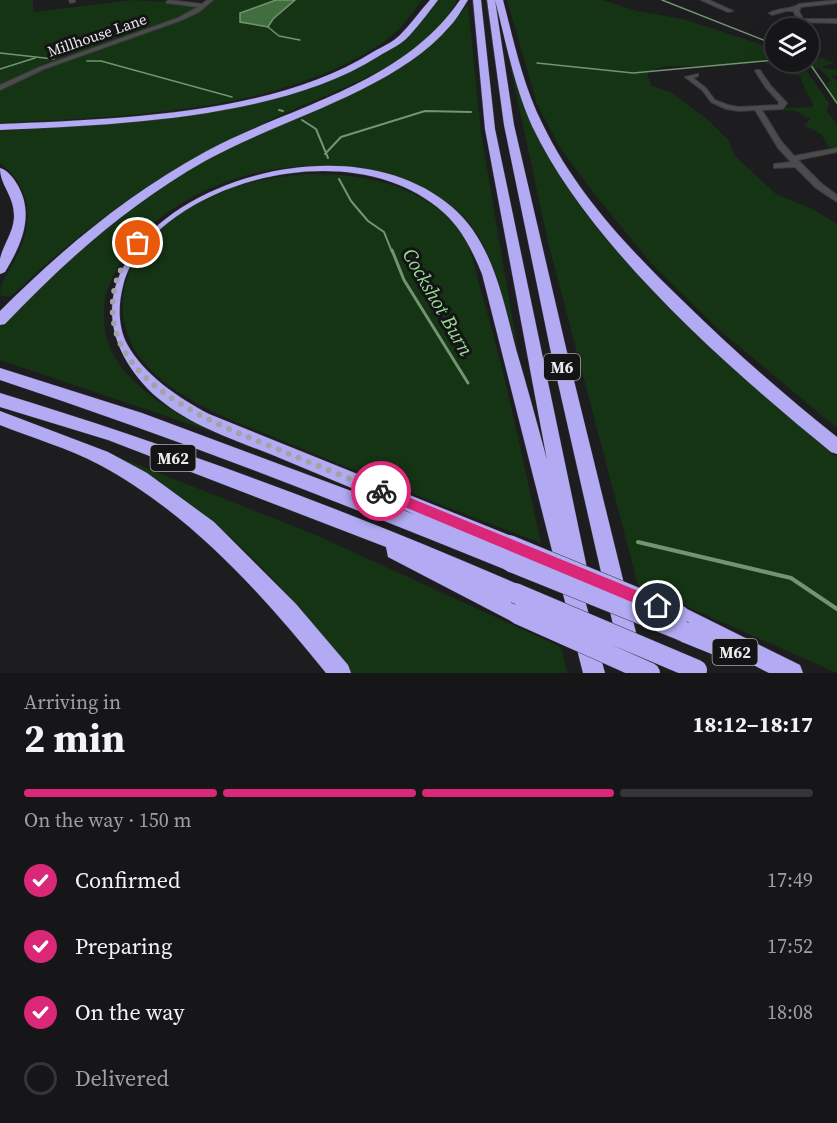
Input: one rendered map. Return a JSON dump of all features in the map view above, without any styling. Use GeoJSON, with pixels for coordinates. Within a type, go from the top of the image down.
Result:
{"type":"FeatureCollection","features":[{"type":"Feature","properties":{"kind":"highway"},"geometry":{"type":"LineString","coordinates":[[0,127],[129,120],[172,115],[212,109],[279,94],[328,78],[388,48],[415,25],[434,0]]}},
{"type":"Feature","properties":{"kind":"highway"},"geometry":{"type":"LineString","coordinates":[[0,320],[60,260],[137,199],[227,145],[354,87],[404,60],[434,37],[453,17],[464,0]]}},
{"type":"Feature","properties":{"kind":"highway","name":"M6"},"geometry":{"type":"LineString","coordinates":[[477,0],[490,129],[596,673]]}},
{"type":"Feature","properties":{"kind":"highway","name":"M6"},"geometry":{"type":"LineString","coordinates":[[491,0],[509,125],[558,348],[635,673]]}},
{"type":"Feature","properties":{"kind":"highway"},"geometry":{"type":"LineString","coordinates":[[499,0],[528,104],[546,142],[614,238],[670,299],[746,369],[837,447]]}},
{"type":"Feature","properties":{"kind":"highway"},"geometry":{"type":"LineString","coordinates":[[510,553],[236,432],[189,410],[160,391],[136,368],[121,347],[114,326],[112,306],[116,281],[138,243],[181,206],[207,192],[235,181],[291,170],[337,169],[379,176],[417,190],[446,208],[470,237],[489,274],[596,673]]}},
{"type":"Feature","properties":{"kind":"highway"},"geometry":{"type":"LineString","coordinates":[[0,171],[15,190],[20,203],[21,216],[14,244],[0,269]]}},
{"type":"Feature","properties":{"kind":"highway","name":"M62"},"geometry":{"type":"LineString","coordinates":[[0,374],[136,417],[320,486],[510,553],[682,623],[785,673]]}},
{"type":"Feature","properties":{"kind":"highway","name":"M62"},"geometry":{"type":"LineString","coordinates":[[0,400],[111,434],[416,549],[517,604],[700,671]]}},
{"type":"Feature","properties":{"kind":"highway"},"geometry":{"type":"LineString","coordinates":[[0,418],[102,457],[141,479],[207,528],[289,611],[340,673]]}},
{"type":"Feature","properties":{"kind":"highway"},"geometry":{"type":"LineString","coordinates":[[517,604],[650,673]]}},
{"type":"Feature","properties":{"kind":"highway"},"geometry":{"type":"LineString","coordinates":[[682,623],[792,673]]}},
{"type":"Feature","properties":{"kind":"street","name":"Millhouse Lane"},"geometry":{"type":"LineString","coordinates":[[0,88],[42,68],[180,20],[210,0]]}},
{"type":"Feature","properties":{"kind":"street"},"geometry":{"type":"LineString","coordinates":[[704,0],[730,11]]}},
{"type":"Feature","properties":{"kind":"street"},"geometry":{"type":"LineString","coordinates":[[714,3],[723,0]]}},
{"type":"Feature","properties":{"kind":"street"},"geometry":{"type":"LineString","coordinates":[[764,13],[774,14],[807,4],[836,1]]}},
{"type":"Feature","properties":{"kind":"street"},"geometry":{"type":"LineString","coordinates":[[169,2],[203,6]]}},
{"type":"Feature","properties":{"kind":"street"},"geometry":{"type":"LineString","coordinates":[[796,9],[800,18]]}},
{"type":"Feature","properties":{"kind":"street"},"geometry":{"type":"LineString","coordinates":[[819,20],[837,21]]}},
{"type":"Feature","properties":{"kind":"street"},"geometry":{"type":"LineString","coordinates":[[696,75],[688,77],[704,89],[713,100],[722,105],[734,108],[757,108],[778,107],[783,103],[766,85],[761,73],[772,75]]}},
{"type":"Feature","properties":{"kind":"street"},"geometry":{"type":"LineString","coordinates":[[696,90],[704,89]]}},
{"type":"Feature","properties":{"kind":"street"},"geometry":{"type":"LineString","coordinates":[[757,108],[780,146],[819,186],[837,198]]}},
{"type":"Feature","properties":{"kind":"street"},"geometry":{"type":"LineString","coordinates":[[777,166],[837,150]]}},
{"type":"Feature","properties":{"kind":"shaded area"},"geometry":{"type":"Polygon","coordinates":[[[0,0],[33,0],[33,12],[134,0],[207,5],[212,0],[422,0],[401,27],[385,41],[343,65],[297,84],[199,107],[98,118],[0,123],[0,90],[21,78],[139,35],[134,34],[66,57],[0,85],[0,0]]]}},
{"type":"Feature","properties":{"kind":"shaded area"},"geometry":{"type":"Polygon","coordinates":[[[276,0],[295,0],[273,19],[268,27],[240,22],[240,13],[276,0]]]}},
{"type":"Feature","properties":{"kind":"shaded area"},"geometry":{"type":"Polygon","coordinates":[[[436,0],[457,0],[443,21],[425,40],[404,56],[380,71],[239,135],[172,171],[129,199],[88,230],[10,297],[0,295],[3,280],[22,245],[28,219],[24,195],[19,183],[0,163],[0,131],[110,124],[233,108],[337,76],[418,26],[436,0]]]}},
{"type":"Feature","properties":{"kind":"shaded area"},"geometry":{"type":"Polygon","coordinates":[[[507,0],[602,0],[637,11],[683,19],[765,48],[765,60],[712,66],[666,66],[647,72],[651,86],[673,93],[710,122],[728,140],[735,156],[776,194],[816,211],[837,224],[837,428],[717,328],[651,263],[596,196],[559,146],[537,104],[507,0]]]}},
{"type":"Feature","properties":{"kind":"shaded area"},"geometry":{"type":"Polygon","coordinates":[[[468,4],[481,133],[518,352],[493,267],[478,235],[468,222],[429,191],[382,172],[329,165],[274,169],[222,184],[174,208],[136,241],[110,283],[105,302],[104,322],[108,343],[117,361],[150,395],[176,413],[219,434],[0,360],[0,324],[82,245],[181,173],[242,140],[357,88],[435,40],[468,4]]]}},
{"type":"Feature","properties":{"kind":"shaded area"},"geometry":{"type":"Polygon","coordinates":[[[819,58],[835,63],[823,66],[823,68],[837,70],[837,75],[832,76],[837,82],[837,107],[827,90],[829,86],[827,83],[831,81],[819,68],[819,58]]]}},
{"type":"Feature","properties":{"kind":"shaded area"},"geometry":{"type":"Polygon","coordinates":[[[509,60],[537,133],[675,312],[738,373],[837,457],[837,673],[638,585],[547,238],[509,60]]]}},
{"type":"Feature","properties":{"kind":"shaded area"},"geometry":{"type":"Polygon","coordinates":[[[784,72],[807,72],[829,103],[827,111],[837,125],[837,148],[829,147],[821,134],[805,126],[810,119],[796,111],[785,110],[784,108],[813,107],[800,76],[784,72]]]}},
{"type":"Feature","properties":{"kind":"shaded area"},"geometry":{"type":"Polygon","coordinates":[[[307,174],[348,176],[389,184],[426,200],[457,227],[467,243],[473,260],[499,356],[541,543],[383,482],[214,412],[164,381],[138,355],[125,327],[123,296],[132,266],[155,234],[172,218],[214,195],[261,180],[307,174]]]}},
{"type":"Feature","properties":{"kind":"shaded area"},"geometry":{"type":"Polygon","coordinates":[[[113,455],[318,536],[561,647],[567,673],[350,673],[299,608],[243,548],[158,482],[113,455]]]}},
{"type":"Feature","properties":{"kind":"waterway"},"geometry":{"type":"LineString","coordinates":[[662,0],[765,41]]}},
{"type":"Feature","properties":{"kind":"waterway"},"geometry":{"type":"LineString","coordinates":[[268,27],[279,36],[300,40]]}},
{"type":"Feature","properties":{"kind":"waterway"},"geometry":{"type":"LineString","coordinates":[[0,53],[54,59]]}},
{"type":"Feature","properties":{"kind":"waterway"},"geometry":{"type":"LineString","coordinates":[[0,69],[35,58]]}},
{"type":"Feature","properties":{"kind":"waterway"},"geometry":{"type":"LineString","coordinates":[[87,61],[101,61],[232,97]]}},
{"type":"Feature","properties":{"kind":"waterway"},"geometry":{"type":"LineString","coordinates":[[537,63],[633,73],[765,61]]}},
{"type":"Feature","properties":{"kind":"waterway"},"geometry":{"type":"LineString","coordinates":[[816,72],[837,103]]}},
{"type":"Feature","properties":{"kind":"waterway"},"geometry":{"type":"LineString","coordinates":[[279,110],[283,111]]}},
{"type":"Feature","properties":{"kind":"waterway","name":"Cockshot Burn"},"geometry":{"type":"LineString","coordinates":[[326,153],[341,137],[425,111],[471,112]]}},
{"type":"Feature","properties":{"kind":"waterway"},"geometry":{"type":"LineString","coordinates":[[302,120],[316,129],[326,153]]}},
{"type":"Feature","properties":{"kind":"waterway","name":"Cockshot Burn"},"geometry":{"type":"LineString","coordinates":[[326,153],[328,158]]}},
{"type":"Feature","properties":{"kind":"waterway","name":"Cockshot Burn"},"geometry":{"type":"LineString","coordinates":[[339,179],[351,201],[368,221],[384,232],[392,252]]}},
{"type":"Feature","properties":{"kind":"waterway","name":"Cockshot Burn"},"geometry":{"type":"LineString","coordinates":[[392,250],[404,280],[468,383]]}},
{"type":"Feature","properties":{"kind":"waterway","name":"Cockshot Burn"},"geometry":{"type":"LineString","coordinates":[[638,542],[791,578],[837,609]]}},
{"type":"Feature","properties":{"kind":"way so far"},"geometry":{"type":"LineString","coordinates":[[138,243],[116,281],[112,306],[114,326],[121,347],[136,368],[160,391],[189,410],[236,432],[381,491]]}},
{"type":"Feature","properties":{"kind":"route"},"geometry":{"type":"LineString","coordinates":[[381,491],[658,606]]}}]}
